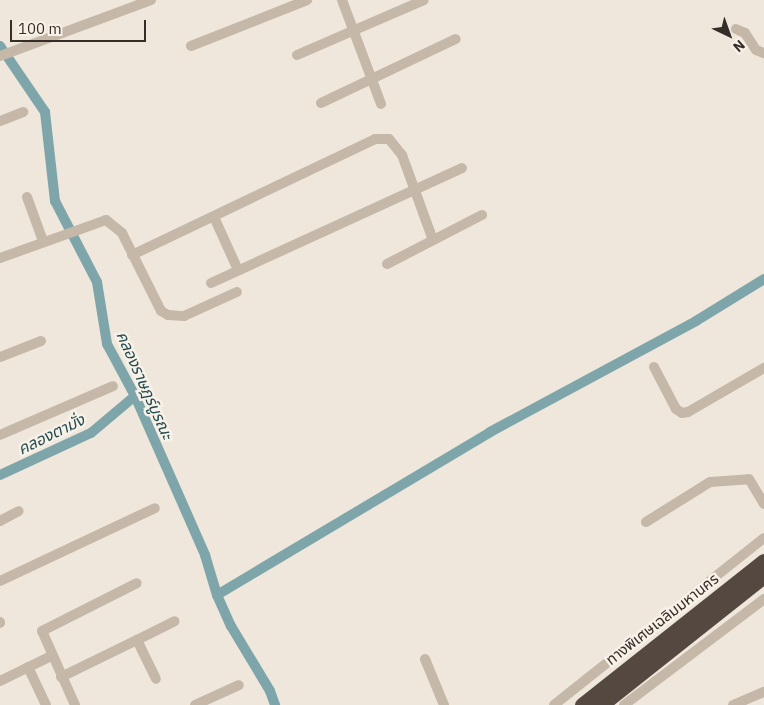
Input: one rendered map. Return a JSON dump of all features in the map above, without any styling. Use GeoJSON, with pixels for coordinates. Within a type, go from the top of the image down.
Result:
{"type":"FeatureCollection","features":[{"type":"Feature","properties":{"kind":"highway","name":"ทางพิเศษเฉลิมมหานคร"},"geometry":{"type":"LineString","coordinates":[[582,705],[764,561]]}},
{"type":"Feature","properties":{"kind":"highway","name":"ทางพิเศษเฉลิมมหานคร"},"geometry":{"type":"LineString","coordinates":[[601,705],[764,576]]}},
{"type":"Feature","properties":{"kind":"street"},"geometry":{"type":"LineString","coordinates":[[0,56],[151,0]]}},
{"type":"Feature","properties":{"kind":"street"},"geometry":{"type":"LineString","coordinates":[[191,46],[307,0]]}},
{"type":"Feature","properties":{"kind":"street"},"geometry":{"type":"LineString","coordinates":[[342,0],[351,31],[381,104]]}},
{"type":"Feature","properties":{"kind":"street"},"geometry":{"type":"LineString","coordinates":[[297,55],[424,0]]}},
{"type":"Feature","properties":{"kind":"street"},"geometry":{"type":"LineString","coordinates":[[736,29],[745,33],[756,50],[764,53]]}},
{"type":"Feature","properties":{"kind":"street"},"geometry":{"type":"LineString","coordinates":[[321,103],[370,78],[456,39]]}},
{"type":"Feature","properties":{"kind":"street"},"geometry":{"type":"LineString","coordinates":[[0,121],[23,112]]}},
{"type":"Feature","properties":{"kind":"street"},"geometry":{"type":"LineString","coordinates":[[132,255],[375,139],[389,139],[396,144],[433,240]]}},
{"type":"Feature","properties":{"kind":"street"},"geometry":{"type":"LineString","coordinates":[[211,283],[462,168]]}},
{"type":"Feature","properties":{"kind":"street"},"geometry":{"type":"LineString","coordinates":[[27,197],[43,241]]}},
{"type":"Feature","properties":{"kind":"street"},"geometry":{"type":"LineString","coordinates":[[388,264],[482,215]]}},
{"type":"Feature","properties":{"kind":"street"},"geometry":{"type":"LineString","coordinates":[[214,217],[238,270]]}},
{"type":"Feature","properties":{"kind":"street"},"geometry":{"type":"LineString","coordinates":[[0,258],[66,232],[106,220],[114,224],[161,311],[168,315],[184,316],[237,292]]}},
{"type":"Feature","properties":{"kind":"street"},"geometry":{"type":"LineString","coordinates":[[0,357],[41,341]]}},
{"type":"Feature","properties":{"kind":"street"},"geometry":{"type":"LineString","coordinates":[[654,367],[676,409],[682,413],[688,412],[764,368]]}},
{"type":"Feature","properties":{"kind":"street"},"geometry":{"type":"LineString","coordinates":[[0,436],[113,386]]}},
{"type":"Feature","properties":{"kind":"street"},"geometry":{"type":"LineString","coordinates":[[646,522],[710,482],[746,478],[763,499]]}},
{"type":"Feature","properties":{"kind":"street"},"geometry":{"type":"LineString","coordinates":[[0,580],[154,508]]}},
{"type":"Feature","properties":{"kind":"street"},"geometry":{"type":"LineString","coordinates":[[0,521],[19,511]]}},
{"type":"Feature","properties":{"kind":"street"},"geometry":{"type":"LineString","coordinates":[[554,705],[764,538]]}},
{"type":"Feature","properties":{"kind":"street"},"geometry":{"type":"LineString","coordinates":[[592,705],[764,569]]}},
{"type":"Feature","properties":{"kind":"street"},"geometry":{"type":"LineString","coordinates":[[76,705],[42,636],[45,627],[137,583]]}},
{"type":"Feature","properties":{"kind":"street"},"geometry":{"type":"LineString","coordinates":[[624,705],[764,599]]}},
{"type":"Feature","properties":{"kind":"street"},"geometry":{"type":"LineString","coordinates":[[61,677],[175,621]]}},
{"type":"Feature","properties":{"kind":"street"},"geometry":{"type":"LineString","coordinates":[[137,640],[156,680]]}},
{"type":"Feature","properties":{"kind":"street"},"geometry":{"type":"LineString","coordinates":[[0,681],[51,656]]}},
{"type":"Feature","properties":{"kind":"street"},"geometry":{"type":"LineString","coordinates":[[425,658],[444,705]]}},
{"type":"Feature","properties":{"kind":"street"},"geometry":{"type":"LineString","coordinates":[[28,667],[46,705]]}},
{"type":"Feature","properties":{"kind":"street"},"geometry":{"type":"LineString","coordinates":[[195,705],[239,685]]}},
{"type":"Feature","properties":{"kind":"street"},"geometry":{"type":"LineString","coordinates":[[733,705],[764,692]]}},
{"type":"Feature","properties":{"kind":"waterway","name":"คลองราษฎร์บูรณะ"},"geometry":{"type":"LineString","coordinates":[[0,46],[45,112],[55,201],[97,282],[107,344],[135,396],[205,555],[217,595],[231,626],[270,691],[275,705]]}},
{"type":"Feature","properties":{"kind":"waterway"},"geometry":{"type":"LineString","coordinates":[[217,595],[490,432],[696,321],[764,279]]}},
{"type":"Feature","properties":{"kind":"waterway","name":"คลองตามั่ง"},"geometry":{"type":"LineString","coordinates":[[0,475],[91,433],[135,396]]}}]}
